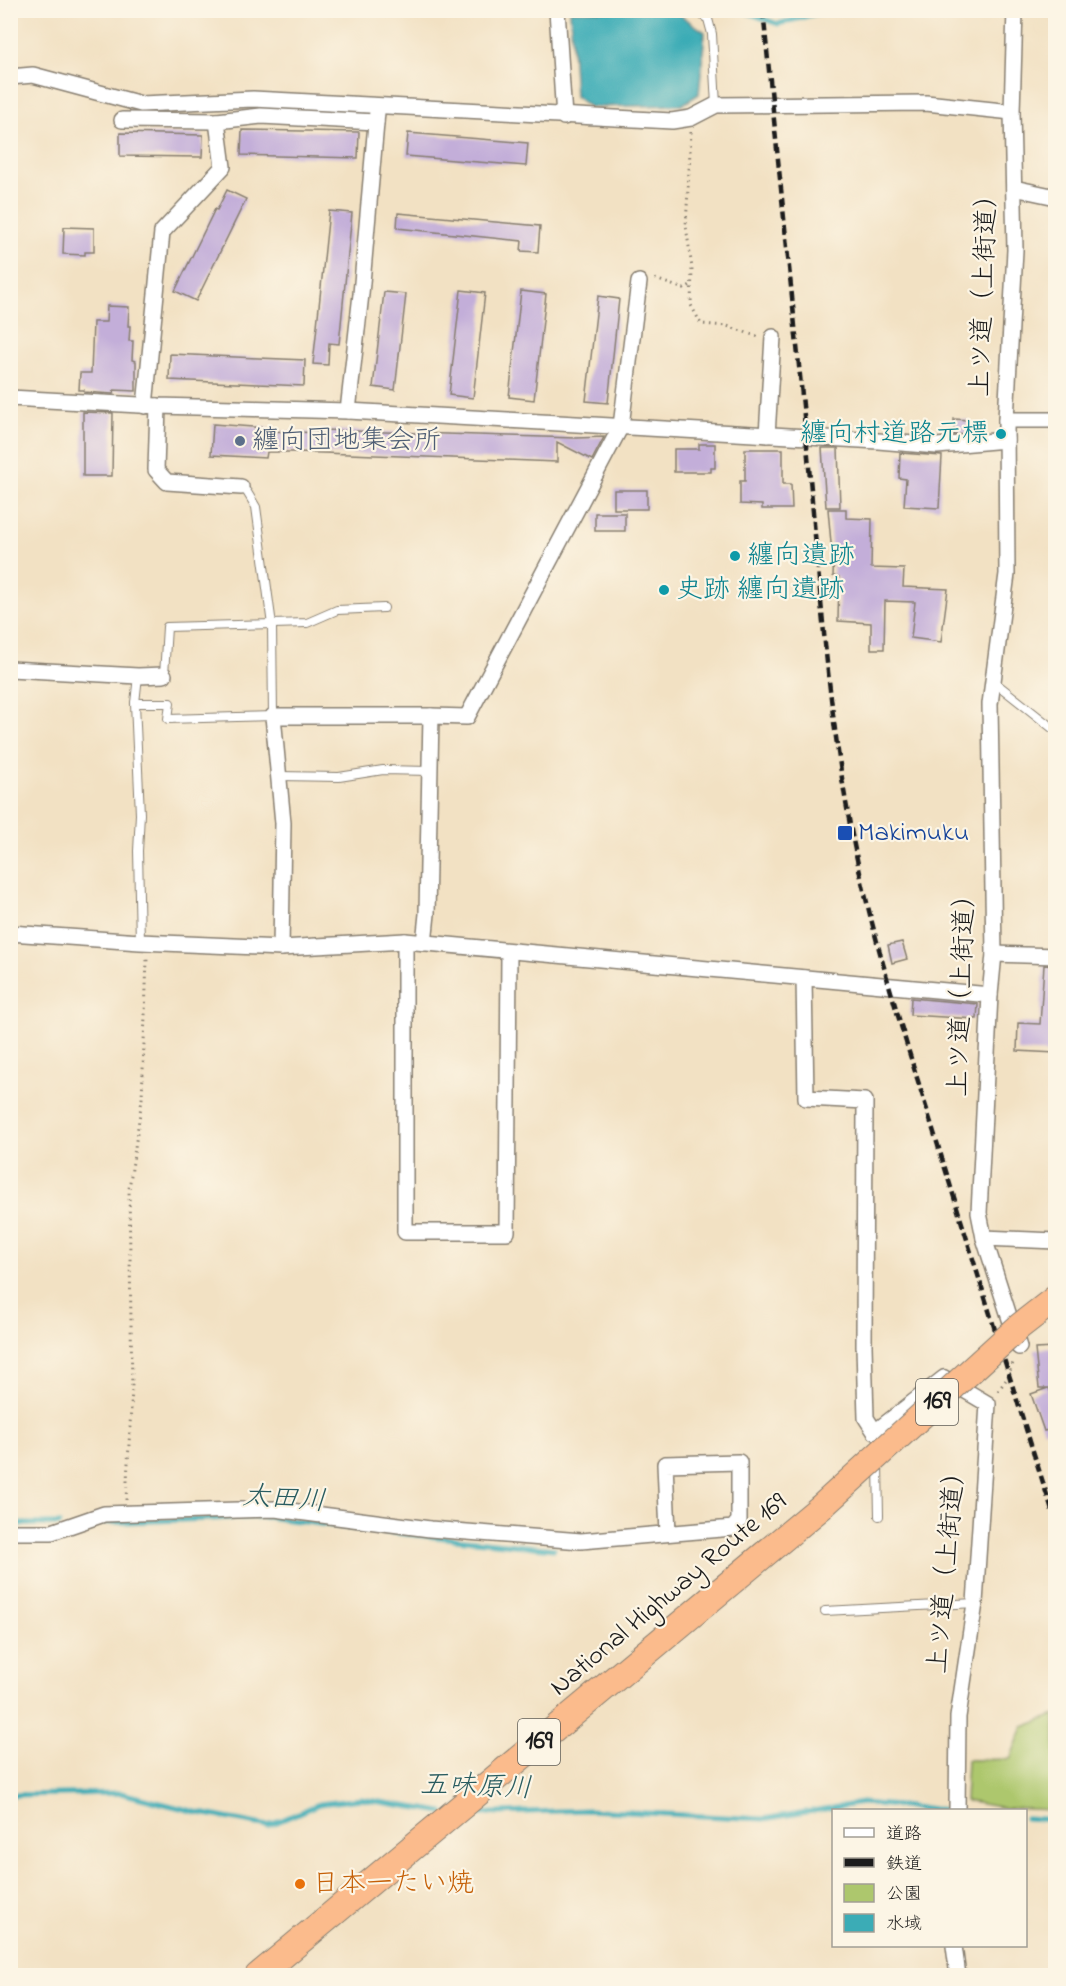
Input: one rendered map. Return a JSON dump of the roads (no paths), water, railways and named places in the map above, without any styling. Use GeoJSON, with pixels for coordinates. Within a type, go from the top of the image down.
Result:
{"type":"FeatureCollection","features":[{"type":"Feature","properties":{"kind":"highway","name":"National Highway Route 169"},"geometry":{"type":"LineString","coordinates":[[258,1976],[820,1508],[1020,1326],[1056,1298]]}},
{"type":"Feature","properties":{"kind":"street"},"geometry":{"type":"LineString","coordinates":[[557,10],[564,117]]}},
{"type":"Feature","properties":{"kind":"street","name":"上ツ道（上街道）"},"geometry":{"type":"LineString","coordinates":[[1015,10],[1012,112],[1015,250],[1006,420],[1007,574],[990,704],[994,954],[979,1213],[984,1238],[1018,1347]]}},
{"type":"Feature","properties":{"kind":"street"},"geometry":{"type":"LineString","coordinates":[[10,77],[33,75],[141,104],[253,99],[672,121],[691,118],[716,105],[926,103],[1012,112]]}},
{"type":"Feature","properties":{"kind":"street"},"geometry":{"type":"LineString","coordinates":[[348,411],[377,106]]}},
{"type":"Feature","properties":{"kind":"street"},"geometry":{"type":"LineString","coordinates":[[122,120],[217,121],[261,116],[376,122]]}},
{"type":"Feature","properties":{"kind":"street"},"geometry":{"type":"LineString","coordinates":[[217,121],[223,167],[162,232],[151,406],[156,470],[167,482],[241,487]]}},
{"type":"Feature","properties":{"kind":"street"},"geometry":{"type":"LineString","coordinates":[[1014,188],[1056,197]]}},
{"type":"Feature","properties":{"kind":"street"},"geometry":{"type":"LineString","coordinates":[[281,948],[284,824],[273,716],[467,717],[621,426],[639,282]]}},
{"type":"Feature","properties":{"kind":"street"},"geometry":{"type":"LineString","coordinates":[[768,435],[773,338]]}},
{"type":"Feature","properties":{"kind":"street"},"geometry":{"type":"LineString","coordinates":[[10,398],[151,406],[348,411],[937,446],[1006,440]]}},
{"type":"Feature","properties":{"kind":"street"},"geometry":{"type":"LineString","coordinates":[[1006,420],[1056,420]]}},
{"type":"Feature","properties":{"kind":"street"},"geometry":{"type":"LineString","coordinates":[[10,669],[138,676],[164,675]]}},
{"type":"Feature","properties":{"kind":"street"},"geometry":{"type":"LineString","coordinates":[[424,944],[427,914],[431,716]]}},
{"type":"Feature","properties":{"kind":"street"},"geometry":{"type":"LineString","coordinates":[[10,933],[281,948],[405,941],[990,995]]}},
{"type":"Feature","properties":{"kind":"street"},"geometry":{"type":"LineString","coordinates":[[405,941],[405,1232],[507,1232],[509,952]]}},
{"type":"Feature","properties":{"kind":"street"},"geometry":{"type":"LineString","coordinates":[[994,954],[1056,956]]}},
{"type":"Feature","properties":{"kind":"street"},"geometry":{"type":"LineString","coordinates":[[804,978],[806,1098],[865,1101],[866,1418],[875,1432]]}},
{"type":"Feature","properties":{"kind":"street"},"geometry":{"type":"LineString","coordinates":[[984,1238],[1056,1241]]}},
{"type":"Feature","properties":{"kind":"street","name":"上ツ道（上街道）"},"geometry":{"type":"LineString","coordinates":[[875,1432],[945,1378],[988,1404],[975,1603],[958,1717],[957,1809]]}},
{"type":"Feature","properties":{"kind":"street"},"geometry":{"type":"LineString","coordinates":[[10,1532],[52,1532],[104,1514],[275,1509],[430,1529],[581,1541],[733,1528],[739,1521],[739,1462],[665,1464],[668,1533]]}},
{"type":"Feature","properties":{"kind":"street"},"geometry":{"type":"LineString","coordinates":[[954,1947],[958,1976]]}},
{"type":"Feature","properties":{"kind":"lane"},"geometry":{"type":"LineString","coordinates":[[694,10],[708,19],[712,34],[716,105]]}},
{"type":"Feature","properties":{"kind":"lane"},"geometry":{"type":"LineString","coordinates":[[135,703],[170,703],[168,719],[273,716],[272,625],[256,507],[241,487]]}},
{"type":"Feature","properties":{"kind":"lane"},"geometry":{"type":"LineString","coordinates":[[164,675],[167,627],[307,623],[337,610],[384,608]]}},
{"type":"Feature","properties":{"kind":"lane"},"geometry":{"type":"LineString","coordinates":[[138,676],[135,703],[140,814],[138,851],[144,942]]}},
{"type":"Feature","properties":{"kind":"lane"},"geometry":{"type":"LineString","coordinates":[[993,681],[1056,731]]}},
{"type":"Feature","properties":{"kind":"lane"},"geometry":{"type":"LineString","coordinates":[[279,776],[339,777],[383,770],[430,771]]}},
{"type":"Feature","properties":{"kind":"lane"},"geometry":{"type":"LineString","coordinates":[[875,1432],[879,1468],[879,1516]]}},
{"type":"Feature","properties":{"kind":"lane"},"geometry":{"type":"LineString","coordinates":[[825,1611],[975,1603]]}},
{"type":"Feature","properties":{"kind":"water"},"geometry":{"type":"Polygon","coordinates":[[[570,11],[674,11],[705,32],[699,94],[682,105],[589,107],[575,96],[570,11]]]}},
{"type":"Feature","properties":{"kind":"waterway"},"geometry":{"type":"LineString","coordinates":[[740,10],[778,24],[829,10]]}},
{"type":"Feature","properties":{"kind":"waterway","name":"太田川"},"geometry":{"type":"LineString","coordinates":[[95,1523],[267,1517],[366,1530],[554,1549]]}},
{"type":"Feature","properties":{"kind":"waterway","name":"太田川"},"geometry":{"type":"LineString","coordinates":[[10,1524],[59,1524]]}},
{"type":"Feature","properties":{"kind":"waterway","name":"五味原川"},"geometry":{"type":"LineString","coordinates":[[10,1795],[121,1793],[200,1813],[268,1826],[319,1804],[361,1799],[443,1812]]}},
{"type":"Feature","properties":{"kind":"waterway","name":"五味原川"},"geometry":{"type":"LineString","coordinates":[[467,1814],[588,1810],[763,1819],[862,1803],[935,1809]]}},
{"type":"Feature","properties":{"kind":"waterway","name":"五味原川"},"geometry":{"type":"LineString","coordinates":[[1027,1818],[1056,1820]]}},
{"type":"Feature","properties":{"kind":"railway"},"geometry":{"type":"LineString","coordinates":[[763,10],[829,683],[851,830],[869,911],[891,992],[1056,1523]]}},
{"type":"Feature","properties":{"kind":"place","name":"纏向村道路元標"},"geometry":{"type":"Point","coordinates":[1001,434]}},
{"type":"Feature","properties":{"kind":"place","name":"纏向団地集会所"},"geometry":{"type":"Point","coordinates":[240,441]}},
{"type":"Feature","properties":{"kind":"place","name":"纏向遺跡"},"geometry":{"type":"Point","coordinates":[735,556]}},
{"type":"Feature","properties":{"kind":"place","name":"史跡 纏向遺跡"},"geometry":{"type":"Point","coordinates":[664,590]}},
{"type":"Feature","properties":{"kind":"place","name":"Makimuku"},"geometry":{"type":"Point","coordinates":[845,833]}},
{"type":"Feature","properties":{"kind":"place","name":"日本一たい焼"},"geometry":{"type":"Point","coordinates":[300,1884]}}]}
